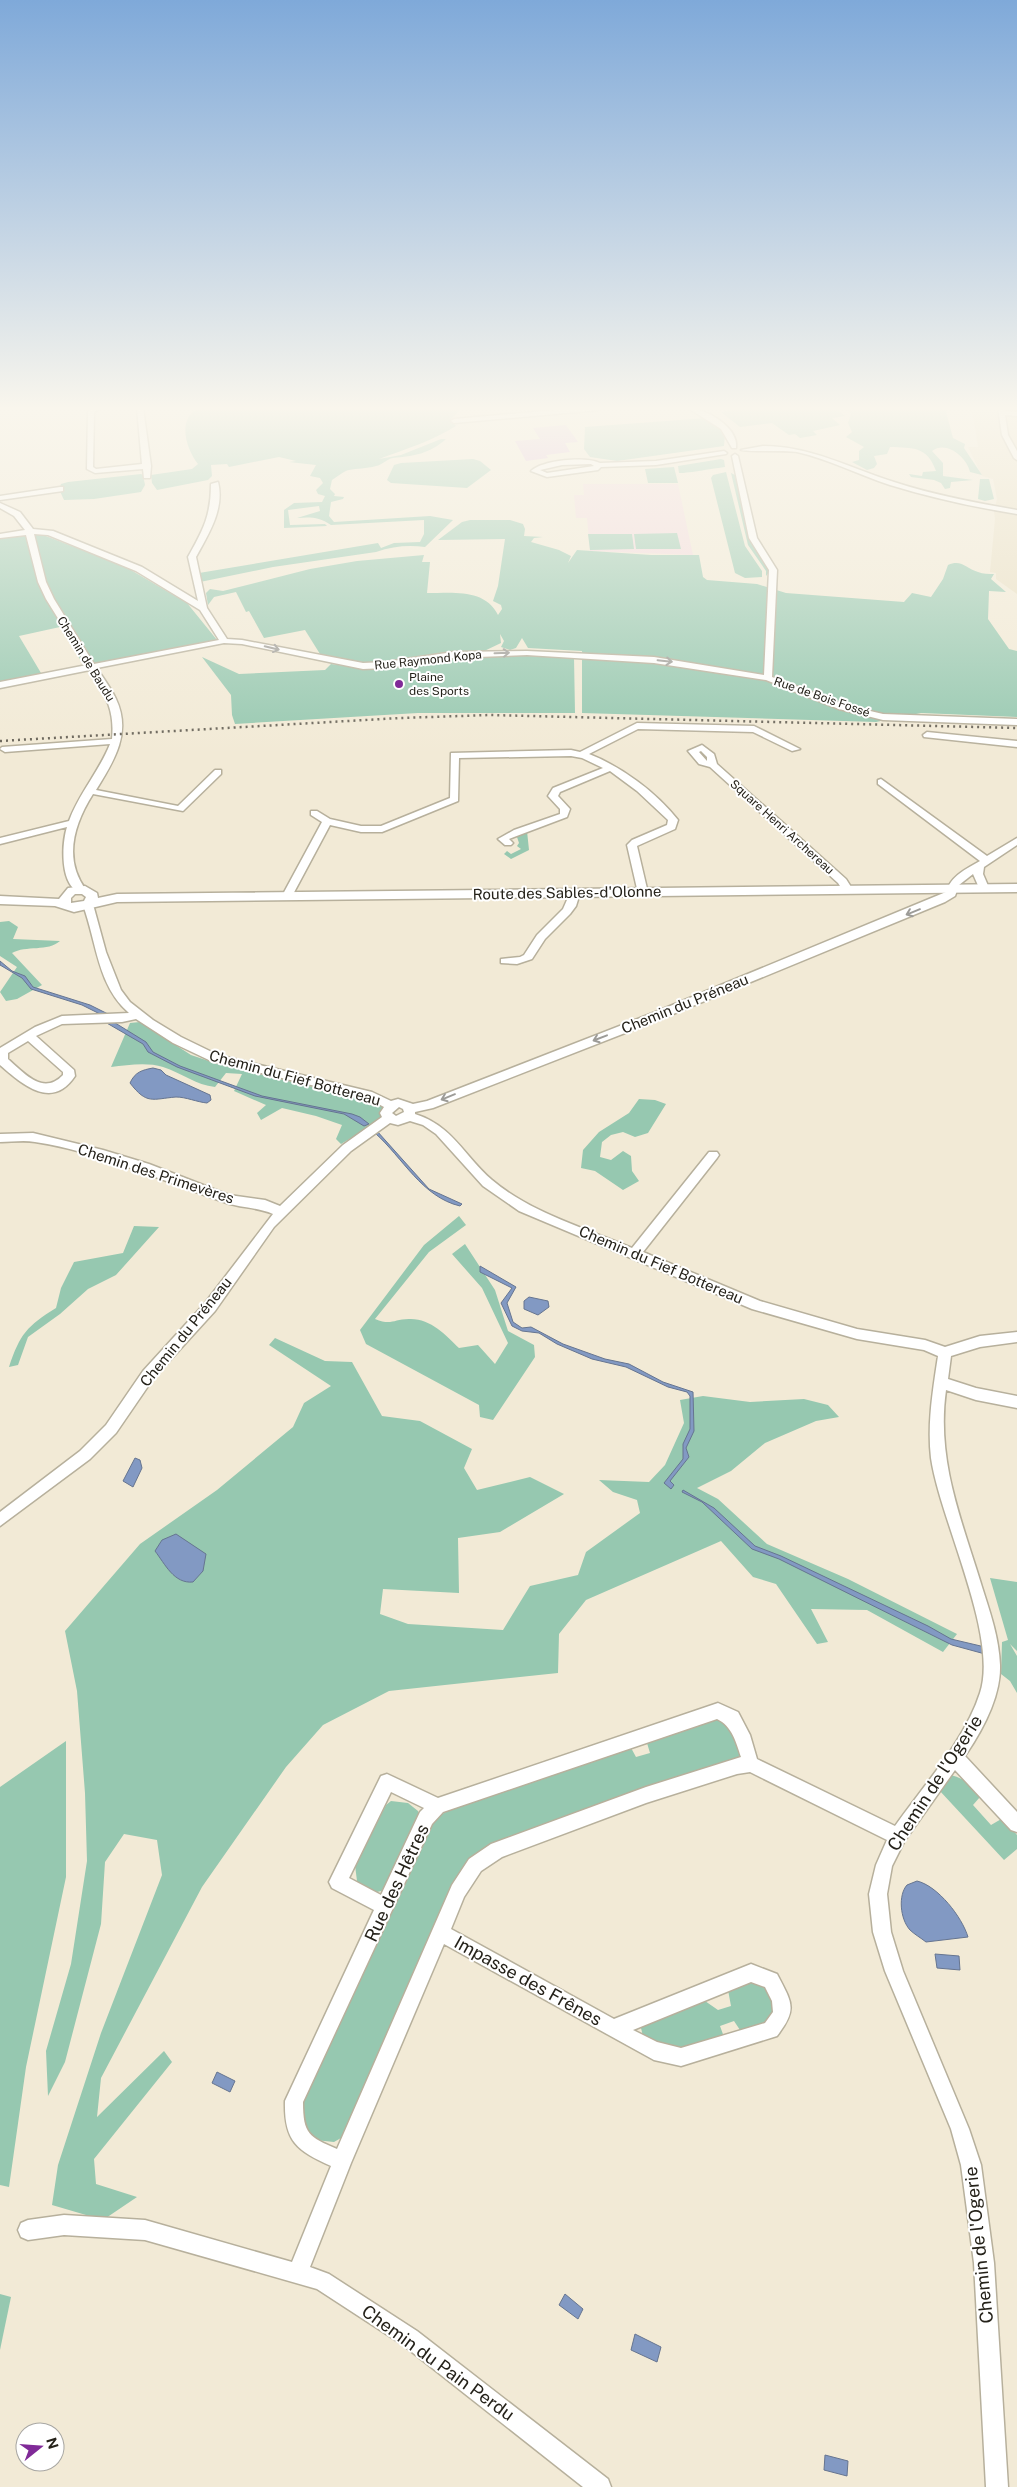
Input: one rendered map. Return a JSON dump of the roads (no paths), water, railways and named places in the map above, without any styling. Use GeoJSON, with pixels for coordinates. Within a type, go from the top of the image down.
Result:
{"type":"FeatureCollection","features":[{"type":"Feature","properties":{"kind":"main road","name":"Route des Sables-d'Olonne"},"geometry":{"type":"LineString","coordinates":[[0,900],[67,897],[86,900],[117,898],[1017,888]]}},
{"type":"Feature","properties":{"kind":"main road","name":"Route des Sables-d'Olonne"},"geometry":{"type":"LineString","coordinates":[[67,897],[86,900]]}},
{"type":"Feature","properties":{"kind":"street","name":"Chemin de Baudu"},"geometry":{"type":"LineString","coordinates":[[26,524],[30,532],[36,564],[46,591],[117,708],[120,728],[117,741],[112,754],[89,791],[72,824],[67,850],[72,878],[86,900]]}},
{"type":"Feature","properties":{"kind":"street"},"geometry":{"type":"LineString","coordinates":[[209,524],[192,557],[203,608],[224,641]]}},
{"type":"Feature","properties":{"kind":"street","name":"Rue de Bois Fossé"},"geometry":{"type":"LineString","coordinates":[[751,524],[754,538],[773,570],[768,678],[842,707],[883,717],[1017,722]]}},
{"type":"Feature","properties":{"kind":"street"},"geometry":{"type":"LineString","coordinates":[[0,536],[30,532],[50,533],[139,569],[203,608]]}},
{"type":"Feature","properties":{"kind":"street","name":"Rue Raymond Kopa"},"geometry":{"type":"LineString","coordinates":[[0,685],[224,641],[242,642],[364,666],[386,665],[453,655],[536,654],[675,663],[768,678]]}},
{"type":"Feature","properties":{"kind":"street"},"geometry":{"type":"LineString","coordinates":[[582,755],[625,732],[643,726],[754,729],[765,732],[785,746],[795,749]]}},
{"type":"Feature","properties":{"kind":"street"},"geometry":{"type":"LineString","coordinates":[[927,735],[1017,744]]}},
{"type":"Feature","properties":{"kind":"street"},"geometry":{"type":"LineString","coordinates":[[6,749],[117,741]]}},
{"type":"Feature","properties":{"kind":"street"},"geometry":{"type":"LineString","coordinates":[[314,813],[326,821],[361,829],[382,829],[456,798],[454,755],[571,753],[582,755],[629,779],[674,820],[672,827],[635,842],[632,845],[643,892]]}},
{"type":"Feature","properties":{"kind":"street","name":"Square Henri Archereau"},"geometry":{"type":"LineString","coordinates":[[713,765],[842,880],[848,890]]}},
{"type":"Feature","properties":{"kind":"street"},"geometry":{"type":"LineString","coordinates":[[508,844],[503,840],[516,831],[544,824],[564,815],[565,809],[553,796],[556,790],[610,768]]}},
{"type":"Feature","properties":{"kind":"street"},"geometry":{"type":"LineString","coordinates":[[89,791],[180,810],[218,772]]}},
{"type":"Feature","properties":{"kind":"street"},"geometry":{"type":"LineString","coordinates":[[881,782],[983,864],[978,874],[984,888]]}},
{"type":"Feature","properties":{"kind":"street"},"geometry":{"type":"LineString","coordinates":[[287,896],[326,821]]}},
{"type":"Feature","properties":{"kind":"street"},"geometry":{"type":"LineString","coordinates":[[0,841],[63,824],[72,824]]}},
{"type":"Feature","properties":{"kind":"street","name":"Chemin du Préneau"},"geometry":{"type":"LineString","coordinates":[[410,1112],[679,1008],[948,897],[954,889],[954,884],[960,878],[1017,841]]}},
{"type":"Feature","properties":{"kind":"street","name":"Chemin de Baudu"},"geometry":{"type":"LineString","coordinates":[[67,897],[72,878]]}},
{"type":"Feature","properties":{"kind":"street"},"geometry":{"type":"LineString","coordinates":[[505,961],[518,961],[528,958],[542,936],[567,912],[574,900],[575,893]]}},
{"type":"Feature","properties":{"kind":"street","name":"Chemin du Fief Bottereau"},"geometry":{"type":"LineString","coordinates":[[86,900],[91,920],[117,993],[138,1014],[178,1041],[200,1053],[270,1073],[372,1096],[390,1112]]}},
{"type":"Feature","properties":{"kind":"street"},"geometry":{"type":"LineString","coordinates":[[29,1036],[68,1070],[69,1076],[65,1083],[55,1088],[44,1089],[31,1085],[3,1060],[1,1056],[3,1052],[29,1036],[60,1020],[99,1020],[138,1014]]}},
{"type":"Feature","properties":{"kind":"street"},"geometry":{"type":"LineString","coordinates":[[402,1104],[410,1112],[400,1121],[390,1112],[402,1104]]}},
{"type":"Feature","properties":{"kind":"street","name":"Chemin du Préneau"},"geometry":{"type":"LineString","coordinates":[[0,1520],[85,1455],[111,1429],[148,1376],[210,1307],[281,1212],[347,1148],[390,1112]]}},
{"type":"Feature","properties":{"kind":"street","name":"Chemin du Fief Bottereau"},"geometry":{"type":"LineString","coordinates":[[410,1112],[440,1130],[474,1170],[498,1193],[523,1208],[757,1305],[805,1321],[857,1334],[925,1345],[946,1353]]}},
{"type":"Feature","properties":{"kind":"street","name":"Chemin des Primevères"},"geometry":{"type":"LineString","coordinates":[[0,1138],[33,1137],[103,1154],[146,1167],[228,1199],[265,1205],[281,1212]]}},
{"type":"Feature","properties":{"kind":"street"},"geometry":{"type":"LineString","coordinates":[[634,1254],[713,1155]]}},
{"type":"Feature","properties":{"kind":"street"},"geometry":{"type":"LineString","coordinates":[[946,1353],[967,1345],[1017,1337]]}},
{"type":"Feature","properties":{"kind":"street","name":"Chemin de l'Ogerie"},"geometry":{"type":"LineString","coordinates":[[946,1353],[937,1408],[938,1457],[953,1515],[986,1624],[992,1666],[988,1690],[981,1713],[973,1730],[898,1836],[884,1865],[878,1894],[882,1932],[894,1971],[960,2129],[971,2165],[984,2263],[997,2487]]}},
{"type":"Feature","properties":{"kind":"street"},"geometry":{"type":"LineString","coordinates":[[942,1383],[976,1394],[1017,1402]]}},
{"type":"Feature","properties":{"kind":"street"},"geometry":{"type":"LineString","coordinates":[[386,1907],[338,1882],[387,1782],[438,1806],[718,1712],[732,1718],[744,1741],[751,1764]]}},
{"type":"Feature","properties":{"kind":"street"},"geometry":{"type":"LineString","coordinates":[[954,1757],[1017,1824]]}},
{"type":"Feature","properties":{"kind":"street"},"geometry":{"type":"LineString","coordinates":[[298,2273],[342,2161],[458,1891],[475,1865],[497,1850],[646,1795],[737,1766],[751,1764],[898,1836]]}},
{"type":"Feature","properties":{"kind":"street","name":"Rue des Hêtres"},"geometry":{"type":"LineString","coordinates":[[342,2161],[308,2145],[297,2135],[293,2120],[294,2101],[426,1818],[438,1806]]}},
{"type":"Feature","properties":{"kind":"street","name":"Impasse des Frênes"},"geometry":{"type":"LineString","coordinates":[[440,1933],[654,2051],[681,2057],[771,2030],[782,2015],[780,2000],[771,1980],[751,1973],[615,2028]]}},
{"type":"Feature","properties":{"kind":"street","name":"Chemin du Pain Perdu"},"geometry":{"type":"LineString","coordinates":[[28,2230],[64,2225],[145,2230],[322,2280],[410,2338],[600,2487]]}},
{"type":"Feature","properties":{"kind":"water"},"geometry":{"type":"Polygon","coordinates":[[[0,961],[12,971],[25,976],[33,987],[90,1005],[110,1015],[104,1016],[82,1005],[31,989],[22,978],[0,965],[0,961]]]}},
{"type":"Feature","properties":{"kind":"water"},"geometry":{"type":"Polygon","coordinates":[[[112,1021],[146,1042],[153,1052],[180,1066],[262,1096],[352,1114],[369,1124],[364,1126],[344,1114],[255,1096],[177,1067],[148,1052],[143,1044],[105,1022],[112,1021]]]}},
{"type":"Feature","properties":{"kind":"water"},"geometry":{"type":"Polygon","coordinates":[[[153,1068],[161,1070],[166,1075],[210,1095],[211,1100],[207,1103],[180,1097],[146,1098],[130,1083],[139,1072],[153,1068]]]}},
{"type":"Feature","properties":{"kind":"water"},"geometry":{"type":"Polygon","coordinates":[[[377,1131],[429,1189],[462,1204],[460,1206],[447,1201],[424,1186],[375,1133],[377,1131]]]}},
{"type":"Feature","properties":{"kind":"water"},"geometry":{"type":"Polygon","coordinates":[[[480,1266],[516,1287],[507,1303],[513,1322],[522,1328],[531,1327],[563,1344],[605,1359],[629,1364],[663,1382],[693,1392],[694,1431],[686,1448],[689,1457],[670,1481],[674,1485],[671,1489],[664,1483],[683,1459],[683,1444],[690,1429],[690,1396],[687,1392],[668,1387],[626,1367],[592,1359],[557,1344],[539,1333],[522,1331],[512,1326],[501,1303],[512,1288],[480,1272],[480,1266]]]}},
{"type":"Feature","properties":{"kind":"water"},"geometry":{"type":"Polygon","coordinates":[[[529,1297],[548,1301],[549,1307],[538,1315],[524,1309],[524,1301],[529,1297]]]}},
{"type":"Feature","properties":{"kind":"water"},"geometry":{"type":"Polygon","coordinates":[[[135,1458],[140,1460],[142,1468],[133,1487],[123,1481],[135,1458]]]}},
{"type":"Feature","properties":{"kind":"water"},"geometry":{"type":"Polygon","coordinates":[[[683,1490],[714,1508],[755,1546],[781,1556],[928,1626],[951,1639],[985,1647],[985,1654],[952,1645],[779,1559],[752,1549],[702,1502],[682,1492],[683,1490]]]}},
{"type":"Feature","properties":{"kind":"water"},"geometry":{"type":"Polygon","coordinates":[[[176,1534],[206,1554],[203,1571],[193,1582],[180,1580],[175,1576],[155,1551],[162,1540],[176,1534]]]}},
{"type":"Feature","properties":{"kind":"water"},"geometry":{"type":"Polygon","coordinates":[[[917,1881],[933,1889],[948,1903],[968,1937],[926,1942],[910,1930],[902,1914],[901,1901],[907,1885],[917,1881]]]}},
{"type":"Feature","properties":{"kind":"water"},"geometry":{"type":"Polygon","coordinates":[[[935,1954],[959,1956],[960,1970],[937,1968],[935,1954]]]}},
{"type":"Feature","properties":{"kind":"water"},"geometry":{"type":"Polygon","coordinates":[[[217,2072],[235,2081],[230,2092],[212,2083],[217,2072]]]}},
{"type":"Feature","properties":{"kind":"water"},"geometry":{"type":"Polygon","coordinates":[[[565,2294],[583,2309],[578,2319],[559,2305],[565,2294]]]}},
{"type":"Feature","properties":{"kind":"water"},"geometry":{"type":"Polygon","coordinates":[[[635,2334],[661,2347],[657,2362],[631,2350],[635,2334]]]}},
{"type":"Feature","properties":{"kind":"water"},"geometry":{"type":"Polygon","coordinates":[[[825,2455],[848,2461],[847,2476],[824,2470],[825,2455]]]}},
{"type":"Feature","properties":{"kind":"railway"},"geometry":{"type":"LineString","coordinates":[[0,741],[400,718],[490,715],[1017,728]]}},
{"type":"Feature","properties":{"kind":"place","name":"Plaine des Sports"},"geometry":{"type":"Point","coordinates":[399,684]}}]}
